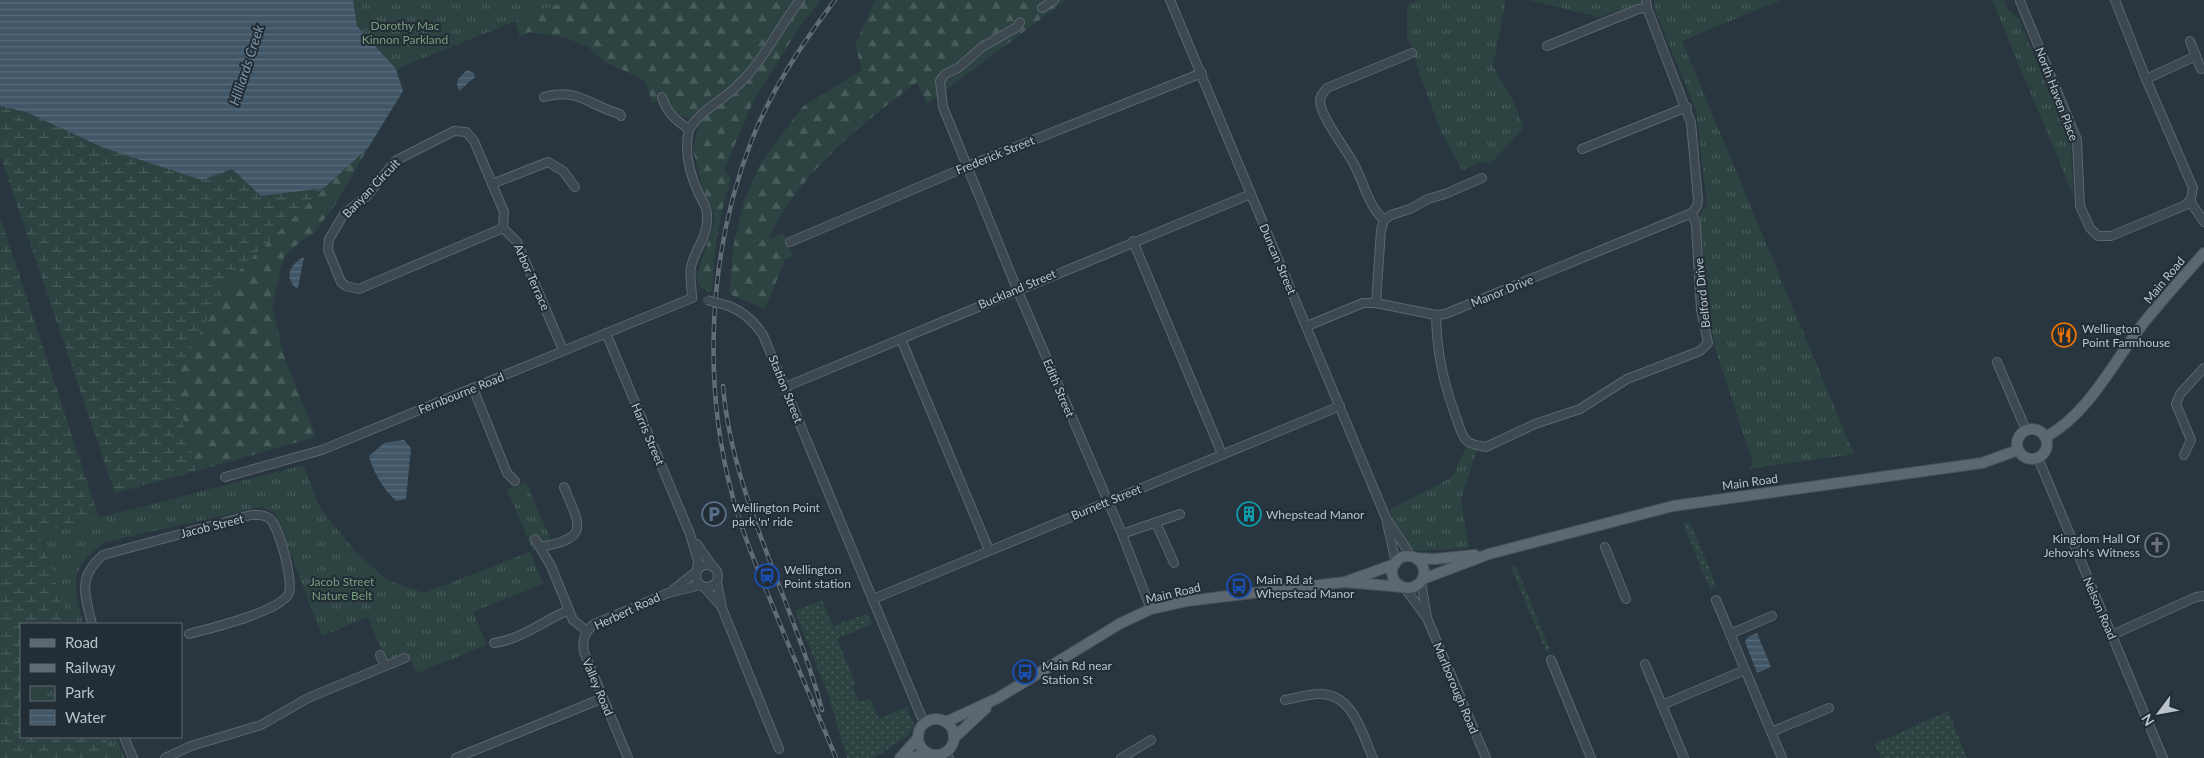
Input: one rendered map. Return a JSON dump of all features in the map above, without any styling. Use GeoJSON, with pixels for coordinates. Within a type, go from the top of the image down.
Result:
{"type":"FeatureCollection","features":[{"type":"Feature","properties":{"kind":"main road","name":"Main Road"},"geometry":{"type":"LineString","coordinates":[[2046,437],[2069,421],[2085,404],[2142,325],[2204,253]]}},
{"type":"Feature","properties":{"kind":"main road"},"geometry":{"type":"LineString","coordinates":[[2026,430],[2040,430],[2046,437],[2048,447],[2038,458],[2029,459],[2018,450],[2019,436],[2026,430]]}},
{"type":"Feature","properties":{"kind":"main road","name":"Main Road"},"geometry":{"type":"LineString","coordinates":[[1422,580],[1489,554],[1673,506],[1982,462],[2018,450]]}},
{"type":"Feature","properties":{"kind":"main road","name":"Main Road"},"geometry":{"type":"LineString","coordinates":[[1414,558],[1435,560],[1489,554]]}},
{"type":"Feature","properties":{"kind":"main road"},"geometry":{"type":"LineString","coordinates":[[1402,558],[1414,558],[1423,567],[1422,580],[1414,587],[1403,587],[1394,578],[1395,564],[1402,558]]}},
{"type":"Feature","properties":{"kind":"main road","name":"Main Road"},"geometry":{"type":"LineString","coordinates":[[1345,582],[1395,564]]}},
{"type":"Feature","properties":{"kind":"main road","name":"Main Road"},"geometry":{"type":"LineString","coordinates":[[924,723],[935,719],[946,722],[998,698],[1121,623],[1151,610],[1187,601],[1345,582],[1403,587]]}},
{"type":"Feature","properties":{"kind":"main road","name":"Main Road"},"geometry":{"type":"LineString","coordinates":[[911,758],[927,754],[946,756],[952,747],[954,737],[968,722],[998,698]]}},
{"type":"Feature","properties":{"kind":"main road"},"geometry":{"type":"LineString","coordinates":[[946,722],[950,726],[954,737]]}},
{"type":"Feature","properties":{"kind":"main road"},"geometry":{"type":"LineString","coordinates":[[900,758],[918,738],[924,723]]}},
{"type":"Feature","properties":{"kind":"main road"},"geometry":{"type":"LineString","coordinates":[[918,738],[919,744],[927,754]]}},
{"type":"Feature","properties":{"kind":"street"},"geometry":{"type":"LineString","coordinates":[[692,298],[690,267],[705,234],[707,221],[706,205],[698,191],[685,145],[689,129],[701,112],[728,94],[749,73],[800,0]]}},
{"type":"Feature","properties":{"kind":"street"},"geometry":{"type":"LineString","coordinates":[[1042,8],[1054,0]]}},
{"type":"Feature","properties":{"kind":"street","name":"Duncan Street"},"geometry":{"type":"LineString","coordinates":[[1170,0],[1386,518],[1395,564]]}},
{"type":"Feature","properties":{"kind":"street","name":"North Haven Place"},"geometry":{"type":"LineString","coordinates":[[2020,0],[2077,140],[2080,206],[2090,228],[2098,236],[2111,236],[2186,205],[2190,201]]}},
{"type":"Feature","properties":{"kind":"street"},"geometry":{"type":"LineString","coordinates":[[2115,0],[2146,79],[2192,181],[2193,188],[2190,201],[2204,222]]}},
{"type":"Feature","properties":{"kind":"street"},"geometry":{"type":"LineString","coordinates":[[1547,46],[1646,4]]}},
{"type":"Feature","properties":{"kind":"street","name":"Belford Drive"},"geometry":{"type":"LineString","coordinates":[[1436,315],[1437,351],[1443,380],[1461,430],[1467,441],[1486,447],[1535,424],[1580,409],[1627,380],[1705,347],[1708,339],[1702,310],[1696,225],[1692,213],[1697,206],[1698,200],[1691,122],[1687,106],[1646,4]]}},
{"type":"Feature","properties":{"kind":"street","name":"Edith Street"},"geometry":{"type":"LineString","coordinates":[[1020,22],[1017,27],[982,47],[958,68],[945,74],[940,81],[943,107],[1017,289],[1122,534],[1151,610]]}},
{"type":"Feature","properties":{"kind":"street"},"geometry":{"type":"LineString","coordinates":[[2190,42],[2201,69]]}},
{"type":"Feature","properties":{"kind":"street"},"geometry":{"type":"LineString","coordinates":[[1384,220],[1369,202],[1352,160],[1336,138],[1320,102],[1321,94],[1328,88],[1412,53]]}},
{"type":"Feature","properties":{"kind":"street"},"geometry":{"type":"LineString","coordinates":[[2146,79],[2196,56]]}},
{"type":"Feature","properties":{"kind":"street","name":"Frederick Street"},"geometry":{"type":"LineString","coordinates":[[790,242],[968,166],[1202,73]]}},
{"type":"Feature","properties":{"kind":"street"},"geometry":{"type":"LineString","coordinates":[[544,97],[558,93],[570,94],[585,98],[621,116]]}},
{"type":"Feature","properties":{"kind":"street"},"geometry":{"type":"LineString","coordinates":[[662,97],[665,107],[673,119],[689,129]]}},
{"type":"Feature","properties":{"kind":"street"},"geometry":{"type":"LineString","coordinates":[[1582,149],[1687,106]]}},
{"type":"Feature","properties":{"kind":"street","name":"Banyan Circuit"},"geometry":{"type":"LineString","coordinates":[[492,184],[472,138],[460,131],[454,131],[396,160],[368,195],[344,214],[328,244],[328,250],[341,282],[346,286],[358,289],[503,228]]}},
{"type":"Feature","properties":{"kind":"street"},"geometry":{"type":"LineString","coordinates":[[503,228],[504,212],[492,184],[541,163],[548,162],[563,171],[575,187]]}},
{"type":"Feature","properties":{"kind":"street"},"geometry":{"type":"LineString","coordinates":[[1376,303],[1381,230],[1384,220],[1391,215],[1410,210],[1428,199],[1445,194],[1482,178]]}},
{"type":"Feature","properties":{"kind":"street","name":"Buckland Street"},"geometry":{"type":"LineString","coordinates":[[785,387],[1017,289],[1251,194]]}},
{"type":"Feature","properties":{"kind":"street","name":"Manor Drive"},"geometry":{"type":"LineString","coordinates":[[1307,326],[1363,303],[1376,303],[1436,315],[1445,314],[1692,213]]}},
{"type":"Feature","properties":{"kind":"street","name":"Arbor Terrace"},"geometry":{"type":"LineString","coordinates":[[503,228],[517,242],[563,350]]}},
{"type":"Feature","properties":{"kind":"street"},"geometry":{"type":"LineString","coordinates":[[1133,241],[1222,454]]}},
{"type":"Feature","properties":{"kind":"street","name":"Station Street"},"geometry":{"type":"LineString","coordinates":[[692,298],[729,306],[741,311],[756,323],[763,335],[924,723]]}},
{"type":"Feature","properties":{"kind":"street","name":"Fernbourne Road"},"geometry":{"type":"LineString","coordinates":[[225,477],[322,450],[692,298]]}},
{"type":"Feature","properties":{"kind":"street","name":"Harris Street"},"geometry":{"type":"LineString","coordinates":[[606,333],[690,534],[698,561],[697,571]]}},
{"type":"Feature","properties":{"kind":"street"},"geometry":{"type":"LineString","coordinates":[[901,339],[989,550]]}},
{"type":"Feature","properties":{"kind":"street"},"geometry":{"type":"LineString","coordinates":[[1997,362],[2026,430]]}},
{"type":"Feature","properties":{"kind":"street"},"geometry":{"type":"LineString","coordinates":[[2184,455],[2191,440],[2176,404],[2180,394],[2204,368]]}},
{"type":"Feature","properties":{"kind":"street"},"geometry":{"type":"LineString","coordinates":[[473,388],[507,473],[515,481]]}},
{"type":"Feature","properties":{"kind":"street","name":"Burnett Street"},"geometry":{"type":"LineString","coordinates":[[873,598],[1340,406]]}},
{"type":"Feature","properties":{"kind":"street","name":"Nelson Road"},"geometry":{"type":"LineString","coordinates":[[2038,458],[2163,758]]}},
{"type":"Feature","properties":{"kind":"street"},"geometry":{"type":"LineString","coordinates":[[540,547],[564,542],[573,537],[578,528],[578,522],[564,487]]}},
{"type":"Feature","properties":{"kind":"street"},"geometry":{"type":"LineString","coordinates":[[1122,534],[1180,514]]}},
{"type":"Feature","properties":{"kind":"street","name":"Jacob Street"},"geometry":{"type":"LineString","coordinates":[[92,623],[84,594],[86,579],[93,564],[104,555],[252,515],[262,515],[270,519],[277,528],[290,578],[289,594],[280,602],[237,621],[189,634]]}},
{"type":"Feature","properties":{"kind":"street","name":"Duncan Street"},"geometry":{"type":"LineString","coordinates":[[1386,518],[1414,558]]}},
{"type":"Feature","properties":{"kind":"street"},"geometry":{"type":"LineString","coordinates":[[1156,523],[1174,564]]}},
{"type":"Feature","properties":{"kind":"street","name":"Harris Street"},"geometry":{"type":"LineString","coordinates":[[690,534],[712,566]]}},
{"type":"Feature","properties":{"kind":"street"},"geometry":{"type":"LineString","coordinates":[[535,539],[551,566],[573,620],[587,631]]}},
{"type":"Feature","properties":{"kind":"street"},"geometry":{"type":"LineString","coordinates":[[1605,547],[1626,599]]}},
{"type":"Feature","properties":{"kind":"street"},"geometry":{"type":"LineString","coordinates":[[722,608],[696,580],[697,571],[704,566],[712,566],[718,573],[717,582],[722,608],[779,749]]}},
{"type":"Feature","properties":{"kind":"street","name":"Herbert Road"},"geometry":{"type":"LineString","coordinates":[[668,593],[697,571]]}},
{"type":"Feature","properties":{"kind":"street","name":"Marlborough Road"},"geometry":{"type":"LineString","coordinates":[[1422,580],[1427,618]]}},
{"type":"Feature","properties":{"kind":"street"},"geometry":{"type":"LineString","coordinates":[[702,586],[712,586],[717,582]]}},
{"type":"Feature","properties":{"kind":"street","name":"Herbert Road"},"geometry":{"type":"LineString","coordinates":[[587,631],[594,624],[668,593],[702,586]]}},
{"type":"Feature","properties":{"kind":"street","name":"Marlborough Road"},"geometry":{"type":"LineString","coordinates":[[1403,587],[1427,618],[1486,758]]}},
{"type":"Feature","properties":{"kind":"street"},"geometry":{"type":"LineString","coordinates":[[2112,635],[2196,597],[2204,596]]}},
{"type":"Feature","properties":{"kind":"street"},"geometry":{"type":"LineString","coordinates":[[1716,600],[1782,758]]}},
{"type":"Feature","properties":{"kind":"street"},"geometry":{"type":"LineString","coordinates":[[494,643],[504,642],[541,626],[553,616],[569,610]]}},
{"type":"Feature","properties":{"kind":"street"},"geometry":{"type":"LineString","coordinates":[[1730,634],[1772,616]]}},
{"type":"Feature","properties":{"kind":"street","name":"Valley Road"},"geometry":{"type":"LineString","coordinates":[[587,631],[582,641],[584,652],[628,758]]}},
{"type":"Feature","properties":{"kind":"street"},"geometry":{"type":"LineString","coordinates":[[380,655],[385,666]]}},
{"type":"Feature","properties":{"kind":"street"},"geometry":{"type":"LineString","coordinates":[[165,758],[191,746],[261,725],[308,698],[405,658]]}},
{"type":"Feature","properties":{"kind":"street"},"geometry":{"type":"LineString","coordinates":[[1551,660],[1591,758]]}},
{"type":"Feature","properties":{"kind":"street"},"geometry":{"type":"LineString","coordinates":[[1645,664],[1684,758]]}},
{"type":"Feature","properties":{"kind":"street"},"geometry":{"type":"LineString","coordinates":[[1662,705],[1745,670]]}},
{"type":"Feature","properties":{"kind":"street"},"geometry":{"type":"LineString","coordinates":[[1285,700],[1321,693],[1338,699],[1352,710],[1373,758]]}},
{"type":"Feature","properties":{"kind":"street"},"geometry":{"type":"LineString","coordinates":[[456,758],[603,698]]}},
{"type":"Feature","properties":{"kind":"street"},"geometry":{"type":"LineString","coordinates":[[1771,732],[1829,708]]}},
{"type":"Feature","properties":{"kind":"street"},"geometry":{"type":"LineString","coordinates":[[124,738],[133,758]]}},
{"type":"Feature","properties":{"kind":"street"},"geometry":{"type":"LineString","coordinates":[[1121,758],[1151,740]]}},
{"type":"Feature","properties":{"kind":"green space"},"geometry":{"type":"Polygon","coordinates":[[[0,0],[353,0],[357,26],[396,69],[403,91],[368,148],[233,276],[173,379],[196,471],[115,493],[0,155],[0,0]]]}},
{"type":"Feature","properties":{"kind":"green space","name":"Dorothy Mac Kinnon Parkland"},"geometry":{"type":"Polygon","coordinates":[[[353,0],[568,0],[396,69],[357,26],[353,0]]]}},
{"type":"Feature","properties":{"kind":"green space"},"geometry":{"type":"Polygon","coordinates":[[[568,0],[821,0],[800,26],[753,102],[724,170],[731,178],[718,235],[712,293],[701,288],[696,277],[714,223],[713,210],[703,190],[693,149],[699,124],[674,112],[666,99],[653,103],[644,80],[603,61],[588,47],[567,38],[528,32],[520,37],[515,21],[568,0]]]}},
{"type":"Feature","properties":{"kind":"green space"},"geometry":{"type":"Polygon","coordinates":[[[875,0],[1066,0],[927,104],[917,82],[873,116],[814,171],[781,215],[768,239],[784,233],[793,256],[785,260],[765,309],[729,294],[734,243],[744,202],[760,164],[802,107],[862,70],[855,45],[875,0]]]}},
{"type":"Feature","properties":{"kind":"green space"},"geometry":{"type":"Polygon","coordinates":[[[1418,0],[1506,0],[1493,66],[1512,99],[1524,128],[1490,164],[1482,162],[1462,170],[1441,132],[1416,64],[1414,49],[1407,39],[1407,5],[1418,0]]]}},
{"type":"Feature","properties":{"kind":"green space"},"geometry":{"type":"Polygon","coordinates":[[[1528,0],[1641,0],[1641,3],[1599,17],[1528,0]]]}},
{"type":"Feature","properties":{"kind":"green space"},"geometry":{"type":"Polygon","coordinates":[[[1654,0],[1781,0],[1682,41],[1854,454],[1748,469],[1753,463],[1714,345],[1699,216],[1707,205],[1696,110],[1655,11],[1654,0]]]}},
{"type":"Feature","properties":{"kind":"green space"},"geometry":{"type":"Polygon","coordinates":[[[1992,0],[2004,0],[2007,9],[2019,19],[2071,143],[2073,195],[1992,0]]]}},
{"type":"Feature","properties":{"kind":"green space"},"geometry":{"type":"Polygon","coordinates":[[[368,148],[333,208],[313,234],[301,241],[284,257],[272,306],[285,359],[316,437],[196,471],[173,379],[233,276],[368,148]]]}},
{"type":"Feature","properties":{"kind":"green space"},"geometry":{"type":"Polygon","coordinates":[[[0,216],[99,518],[40,534],[69,623],[20,623],[20,738],[105,738],[112,758],[0,758],[0,216]]]}},
{"type":"Feature","properties":{"kind":"green space"},"geometry":{"type":"Polygon","coordinates":[[[1467,446],[1477,450],[1461,499],[1469,548],[1416,551],[1401,536],[1389,510],[1452,477],[1467,446]]]}},
{"type":"Feature","properties":{"kind":"green space","name":"Jacob Street Nature Belt"},"geometry":{"type":"Polygon","coordinates":[[[303,465],[320,508],[355,551],[387,580],[424,593],[530,552],[543,584],[473,612],[487,645],[417,673],[407,652],[386,661],[368,617],[322,636],[275,513],[262,507],[105,542],[85,560],[76,578],[77,598],[83,623],[69,623],[40,533],[303,465]]]}},
{"type":"Feature","properties":{"kind":"green space"},"geometry":{"type":"Polygon","coordinates":[[[526,482],[552,543],[533,551],[507,489],[526,482]]]}},
{"type":"Feature","properties":{"kind":"green space"},"geometry":{"type":"Polygon","coordinates":[[[1690,522],[1717,587],[1710,589],[1683,524],[1690,522]]]}},
{"type":"Feature","properties":{"kind":"green space"},"geometry":{"type":"Polygon","coordinates":[[[1516,566],[1550,650],[1546,652],[1511,567],[1516,566]]]}},
{"type":"Feature","properties":{"kind":"green space"},"geometry":{"type":"Polygon","coordinates":[[[822,600],[833,626],[868,613],[872,624],[837,639],[856,684],[852,686],[859,702],[870,698],[879,719],[907,707],[914,725],[909,735],[874,758],[847,758],[828,694],[795,611],[822,600]]]}},
{"type":"Feature","properties":{"kind":"green space"},"geometry":{"type":"Polygon","coordinates":[[[1948,711],[1967,758],[1881,758],[1875,744],[1948,711]]]}},
{"type":"Feature","properties":{"kind":"green space"},"geometry":{"type":"Polygon","coordinates":[[[105,738],[116,738],[125,758],[112,758],[105,738]]]}},
{"type":"Feature","properties":{"kind":"water","name":"Hilliards Creek"},"geometry":{"type":"Polygon","coordinates":[[[0,0],[353,0],[357,26],[396,69],[403,91],[368,148],[324,188],[261,196],[232,169],[202,180],[104,148],[26,112],[0,106],[0,0]]]}},
{"type":"Feature","properties":{"kind":"water"},"geometry":{"type":"Polygon","coordinates":[[[467,70],[474,73],[475,77],[459,91],[458,79],[467,70]]]}},
{"type":"Feature","properties":{"kind":"water"},"geometry":{"type":"Polygon","coordinates":[[[304,257],[298,288],[296,288],[290,279],[290,271],[295,263],[304,257]]]}},
{"type":"Feature","properties":{"kind":"water"},"geometry":{"type":"Polygon","coordinates":[[[404,440],[411,448],[406,499],[396,501],[379,480],[369,456],[384,443],[404,440]]]}},
{"type":"Feature","properties":{"kind":"water"},"geometry":{"type":"Polygon","coordinates":[[[1757,633],[1771,667],[1757,673],[1745,642],[1748,637],[1757,633]]]}},
{"type":"Feature","properties":{"kind":"railway"},"geometry":{"type":"LineString","coordinates":[[835,0],[799,51],[768,104],[751,142],[737,184],[726,228],[718,273],[714,319],[714,365],[723,455],[737,513],[792,654],[836,758]]}},
{"type":"Feature","properties":{"kind":"railway"},"geometry":{"type":"LineString","coordinates":[[723,386],[738,468],[765,550],[810,670],[822,710]]}},
{"type":"Feature","properties":{"kind":"place","name":"Wellington Point Farmhouse"},"geometry":{"type":"Point","coordinates":[2064,335]}},
{"type":"Feature","properties":{"kind":"place","name":"Wellington Point park 'n' ride"},"geometry":{"type":"Point","coordinates":[714,514]}},
{"type":"Feature","properties":{"kind":"place","name":"Whepstead Manor"},"geometry":{"type":"Point","coordinates":[1249,514]}},
{"type":"Feature","properties":{"kind":"place","name":"Kingdom Hall Of Jehovah's Witness"},"geometry":{"type":"Point","coordinates":[2157,545]}},
{"type":"Feature","properties":{"kind":"place","name":"Wellington Point station"},"geometry":{"type":"Point","coordinates":[767,576]}},
{"type":"Feature","properties":{"kind":"place","name":"Main Rd at Whepstead Manor"},"geometry":{"type":"Point","coordinates":[1239,586]}},
{"type":"Feature","properties":{"kind":"place","name":"Main Rd near Station St"},"geometry":{"type":"Point","coordinates":[1025,672]}}]}
